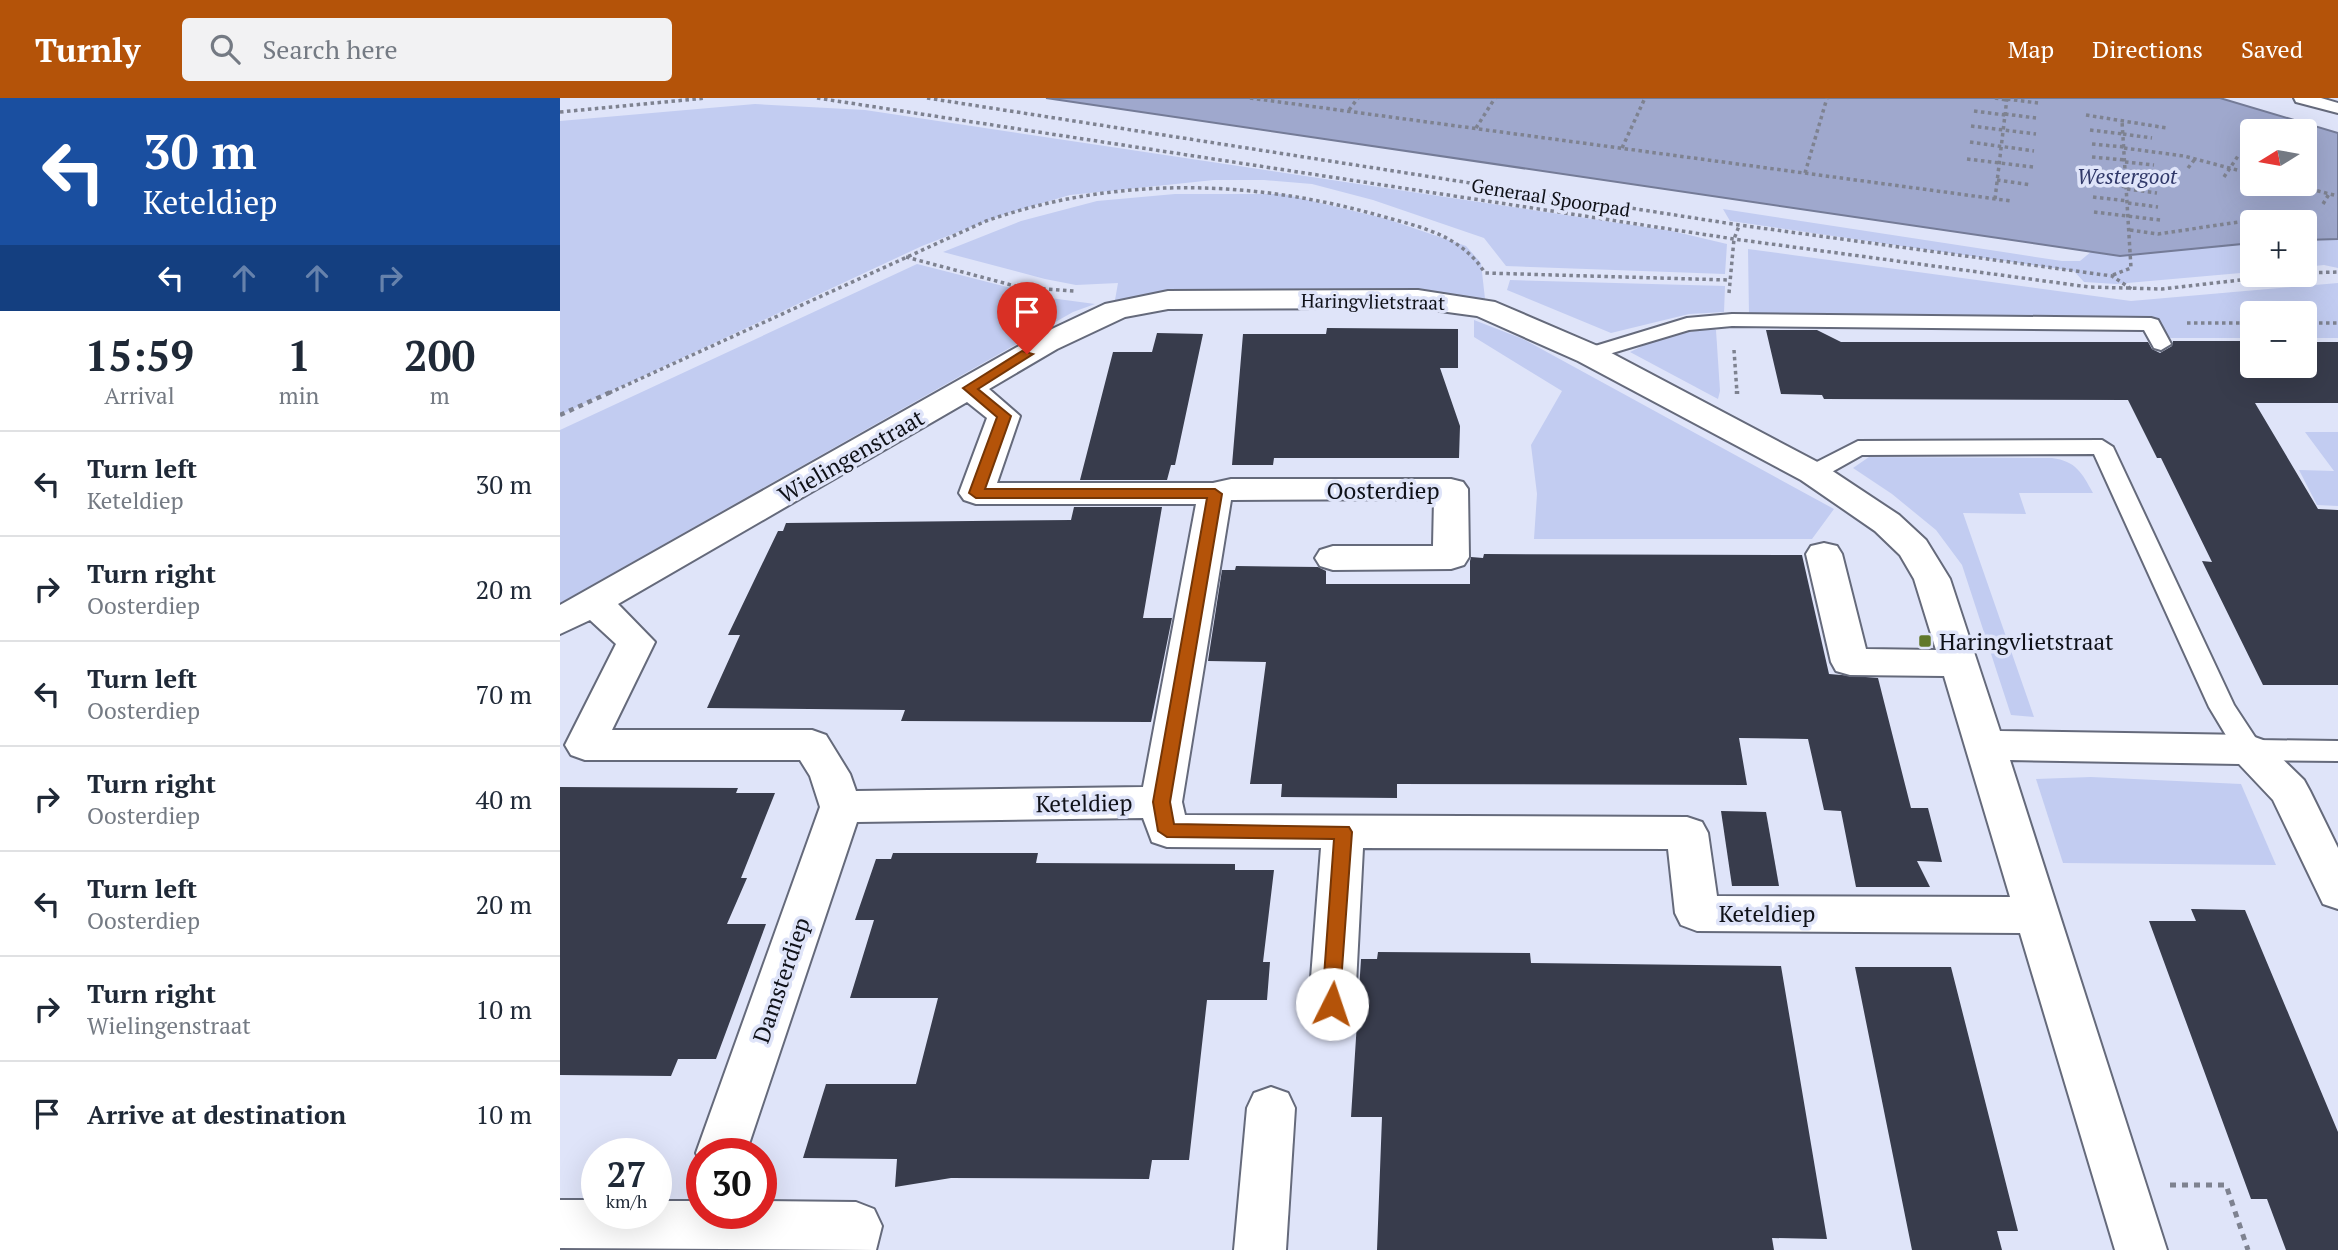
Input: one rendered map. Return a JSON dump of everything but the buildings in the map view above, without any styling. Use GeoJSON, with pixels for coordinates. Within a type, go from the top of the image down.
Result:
{"type":"FeatureCollection","features":[{"type":"Feature","properties":{"kind":"street","name":"Haringvlietstraat"},"geometry":{"type":"LineString","coordinates":[[1146,303],[1186,299],[1438,301],[1483,308],[1589,354],[1813,473],[1887,523],[1913,548],[1932,579],[2141,1250]]}},
{"type":"Feature","properties":{"kind":"street","name":"Wielingenstraat"},"geometry":{"type":"LineString","coordinates":[[577,612],[1089,320],[1146,303]]}},
{"type":"Feature","properties":{"kind":"street","name":"Oosterdiep"},"geometry":{"type":"LineString","coordinates":[[969,388],[1004,416],[976,493],[1215,494],[1231,489],[1451,489],[1451,556],[1333,558]]}},
{"type":"Feature","properties":{"kind":"street"},"geometry":{"type":"LineString","coordinates":[[1161,802],[1215,494]]}},
{"type":"Feature","properties":{"kind":"street"},"geometry":{"type":"LineString","coordinates":[[1824,554],[1850,662],[1959,663]]}},
{"type":"Feature","properties":{"kind":"street"},"geometry":{"type":"LineString","coordinates":[[577,612],[636,642],[585,745],[813,745],[830,774],[841,807]]}},
{"type":"Feature","properties":{"kind":"street"},"geometry":{"type":"LineString","coordinates":[[1984,746],[2249,750],[2289,791],[2338,892]]}},
{"type":"Feature","properties":{"kind":"street","name":"Keteldiep"},"geometry":{"type":"LineString","coordinates":[[841,807],[1161,802],[1167,831],[1687,833],[1698,913],[2037,915]]}},
{"type":"Feature","properties":{"kind":"street","name":"Damsterdiep"},"geometry":{"type":"LineString","coordinates":[[726,1138],[841,807]]}},
{"type":"Feature","properties":{"kind":"street"},"geometry":{"type":"LineString","coordinates":[[1332,1004],[1343,832]]}},
{"type":"Feature","properties":{"kind":"street"},"geometry":{"type":"LineString","coordinates":[[1260,1250],[1271,1108]]}},
{"type":"Feature","properties":{"kind":"street"},"geometry":{"type":"LineString","coordinates":[[560,1224],[686,1218]]}},
{"type":"Feature","properties":{"kind":"street"},"geometry":{"type":"LineString","coordinates":[[777,1221],[856,1226],[850,1250]]}},
{"type":"Feature","properties":{"kind":"lane"},"geometry":{"type":"LineString","coordinates":[[2302,98],[2338,108]]}},
{"type":"Feature","properties":{"kind":"lane"},"geometry":{"type":"LineString","coordinates":[[1589,354],[1687,324],[1732,320],[2151,324],[2161,344]]}},
{"type":"Feature","properties":{"kind":"lane"},"geometry":{"type":"LineString","coordinates":[[1813,473],[1858,448],[2102,447],[2222,707],[2249,750],[2338,751]]}},
{"type":"Feature","properties":{"kind":"path"},"geometry":{"type":"LineString","coordinates":[[560,112],[706,98]]}},
{"type":"Feature","properties":{"kind":"path","name":"Generaal Spoorpad"},"geometry":{"type":"LineString","coordinates":[[817,98],[1734,239],[2089,287],[2134,291],[2240,280]]}},
{"type":"Feature","properties":{"kind":"path"},"geometry":{"type":"LineString","coordinates":[[856,102],[865,98]]}},
{"type":"Feature","properties":{"kind":"path"},"geometry":{"type":"LineString","coordinates":[[928,98],[1739,225],[2112,276],[2134,291]]}},
{"type":"Feature","properties":{"kind":"path"},"geometry":{"type":"LineString","coordinates":[[1250,98],[2011,201]]}},
{"type":"Feature","properties":{"kind":"path"},"geometry":{"type":"LineString","coordinates":[[1348,111],[1358,98]]}},
{"type":"Feature","properties":{"kind":"path"},"geometry":{"type":"LineString","coordinates":[[1476,128],[1495,98]]}},
{"type":"Feature","properties":{"kind":"path"},"geometry":{"type":"LineString","coordinates":[[1622,148],[1646,98]]}},
{"type":"Feature","properties":{"kind":"path"},"geometry":{"type":"LineString","coordinates":[[1805,173],[1827,98]]}},
{"type":"Feature","properties":{"kind":"path"},"geometry":{"type":"LineString","coordinates":[[1994,98],[2038,103]]}},
{"type":"Feature","properties":{"kind":"path"},"geometry":{"type":"LineString","coordinates":[[1995,199],[2007,99]]}},
{"type":"Feature","properties":{"kind":"path"},"geometry":{"type":"LineString","coordinates":[[1974,111],[2036,118]]}},
{"type":"Feature","properties":{"kind":"path"},"geometry":{"type":"LineString","coordinates":[[2087,115],[2167,128]]}},
{"type":"Feature","properties":{"kind":"path"},"geometry":{"type":"LineString","coordinates":[[2112,276],[2131,268],[2122,121]]}},
{"type":"Feature","properties":{"kind":"path"},"geometry":{"type":"LineString","coordinates":[[1971,127],[2036,134]]}},
{"type":"Feature","properties":{"kind":"path"},"geometry":{"type":"LineString","coordinates":[[2090,130],[2152,138]]}},
{"type":"Feature","properties":{"kind":"path"},"geometry":{"type":"LineString","coordinates":[[1970,142],[2034,151]]}},
{"type":"Feature","properties":{"kind":"path"},"geometry":{"type":"LineString","coordinates":[[2092,144],[2194,159],[2240,171]]}},
{"type":"Feature","properties":{"kind":"path"},"geometry":{"type":"LineString","coordinates":[[2224,177],[2238,156]]}},
{"type":"Feature","properties":{"kind":"path"},"geometry":{"type":"LineString","coordinates":[[2092,157],[2154,165]]}},
{"type":"Feature","properties":{"kind":"path"},"geometry":{"type":"LineString","coordinates":[[1967,159],[2033,167]]}},
{"type":"Feature","properties":{"kind":"path"},"geometry":{"type":"LineString","coordinates":[[2188,168],[2194,159]]}},
{"type":"Feature","properties":{"kind":"path"},"geometry":{"type":"LineString","coordinates":[[2092,170],[2155,179]]}},
{"type":"Feature","properties":{"kind":"path"},"geometry":{"type":"LineString","coordinates":[[1997,180],[2031,185]]}},
{"type":"Feature","properties":{"kind":"path"},"geometry":{"type":"LineString","coordinates":[[2094,183],[2157,193]]}},
{"type":"Feature","properties":{"kind":"path"},"geometry":{"type":"LineString","coordinates":[[560,415],[906,257],[998,218],[1034,206],[1153,189],[1221,188],[1336,201],[1466,246],[1477,256],[1485,274],[1728,280]]}},
{"type":"Feature","properties":{"kind":"path"},"geometry":{"type":"LineString","coordinates":[[2317,191],[2338,196]]}},
{"type":"Feature","properties":{"kind":"path"},"geometry":{"type":"LineString","coordinates":[[2323,204],[2329,194]]}},
{"type":"Feature","properties":{"kind":"path"},"geometry":{"type":"LineString","coordinates":[[2094,197],[2158,207]]}},
{"type":"Feature","properties":{"kind":"path"},"geometry":{"type":"LineString","coordinates":[[2094,212],[2160,220]]}},
{"type":"Feature","properties":{"kind":"path"},"geometry":{"type":"LineString","coordinates":[[2130,230],[2158,234],[2240,222]]}},
{"type":"Feature","properties":{"kind":"path"},"geometry":{"type":"LineString","coordinates":[[1734,239],[1739,225]]}},
{"type":"Feature","properties":{"kind":"path"},"geometry":{"type":"LineString","coordinates":[[906,257],[1019,287],[1075,291]]}},
{"type":"Feature","properties":{"kind":"path"},"geometry":{"type":"LineString","coordinates":[[2317,273],[2338,272]]}},
{"type":"Feature","properties":{"kind":"path"},"geometry":{"type":"LineString","coordinates":[[2151,324],[2240,323]]}},
{"type":"Feature","properties":{"kind":"path"},"geometry":{"type":"LineString","coordinates":[[2317,323],[2338,323]]}},
{"type":"Feature","properties":{"kind":"path"},"geometry":{"type":"LineString","coordinates":[[2173,1185],[2226,1185],[2248,1250]]}},
{"type":"Feature","properties":{"kind":"shaded area"},"geometry":{"type":"Polygon","coordinates":[[[755,104],[865,110],[1672,231],[1727,244],[1725,274],[1506,266],[1484,238],[1373,200],[1312,184],[1214,180],[1070,195],[1005,214],[922,246],[560,415],[560,121],[755,104]]]}},
{"type":"Feature","properties":{"kind":"shaded area"},"geometry":{"type":"Polygon","coordinates":[[[1175,194],[1283,194],[1387,219],[1466,246],[1481,263],[1485,299],[1442,294],[1139,297],[1115,300],[1118,283],[1076,285],[943,252],[1021,221],[1097,201],[1175,194]]]}},
{"type":"Feature","properties":{"kind":"shaded area"},"geometry":{"type":"Polygon","coordinates":[[[1723,209],[2062,261],[2080,261],[2092,251],[2120,256],[2240,244],[2240,273],[2116,284],[2084,282],[2074,271],[1730,221],[1723,209]]]}},
{"type":"Feature","properties":{"kind":"shaded area"},"geometry":{"type":"Polygon","coordinates":[[[2338,239],[2338,268],[2317,266],[2317,240],[2338,239]]]}},
{"type":"Feature","properties":{"kind":"shaded area"},"geometry":{"type":"Polygon","coordinates":[[[1748,249],[2131,301],[2317,287],[2317,285],[2338,283],[2338,338],[2317,338],[2317,301],[2240,301],[2240,338],[2152,338],[2148,328],[1749,315],[1748,249]]]}},
{"type":"Feature","properties":{"kind":"shaded area"},"geometry":{"type":"Polygon","coordinates":[[[917,264],[1050,298],[1095,304],[1073,312],[560,603],[560,430],[917,264]]]}},
{"type":"Feature","properties":{"kind":"shaded area"},"geometry":{"type":"Polygon","coordinates":[[[1510,280],[1725,286],[1724,312],[1689,314],[1611,333],[1507,290],[1510,280]]]}},
{"type":"Feature","properties":{"kind":"shaded area"},"geometry":{"type":"Polygon","coordinates":[[[1474,320],[1523,339],[1834,509],[1812,539],[1534,539],[1537,494],[1531,445],[1562,391],[1474,337],[1474,320]]]}},
{"type":"Feature","properties":{"kind":"shaded area"},"geometry":{"type":"Polygon","coordinates":[[[1711,328],[1716,330],[1720,391],[1718,399],[1630,352],[1661,337],[1711,328]]]}},
{"type":"Feature","properties":{"kind":"shaded area"},"geometry":{"type":"Polygon","coordinates":[[[2305,432],[2338,432],[2338,506],[2317,505],[2299,470],[2334,471],[2305,432]]]}},
{"type":"Feature","properties":{"kind":"shaded area"},"geometry":{"type":"Polygon","coordinates":[[[1869,457],[2052,458],[2073,465],[2085,480],[2093,493],[2019,493],[2026,514],[1963,513],[2034,717],[2011,715],[1962,565],[1936,530],[1892,494],[1853,468],[1869,457]]]}},
{"type":"Feature","properties":{"kind":"shaded area"},"geometry":{"type":"Polygon","coordinates":[[[2091,777],[2241,784],[2276,865],[2063,863],[2036,779],[2091,777]]]}},
{"type":"Feature","properties":{"kind":"water","name":"Westergoot"},"geometry":{"type":"Polygon","coordinates":[[[1046,98],[2220,98],[2291,119],[2240,119],[2240,196],[2317,196],[2317,127],[2338,133],[2338,239],[2317,240],[2317,210],[2240,210],[2240,244],[2120,256],[1046,98]]]}},
{"type":"Feature","properties":{"kind":"place","name":"Haringvlietstraat"},"geometry":{"type":"Point","coordinates":[1925,641]}},
{"type":"Feature","properties":{"kind":"route"},"geometry":{"type":"LineString","coordinates":[[1027,354],[969,388],[1004,416],[976,493],[1215,494],[1161,802],[1167,831],[1343,832],[1332,1004]]}}]}
